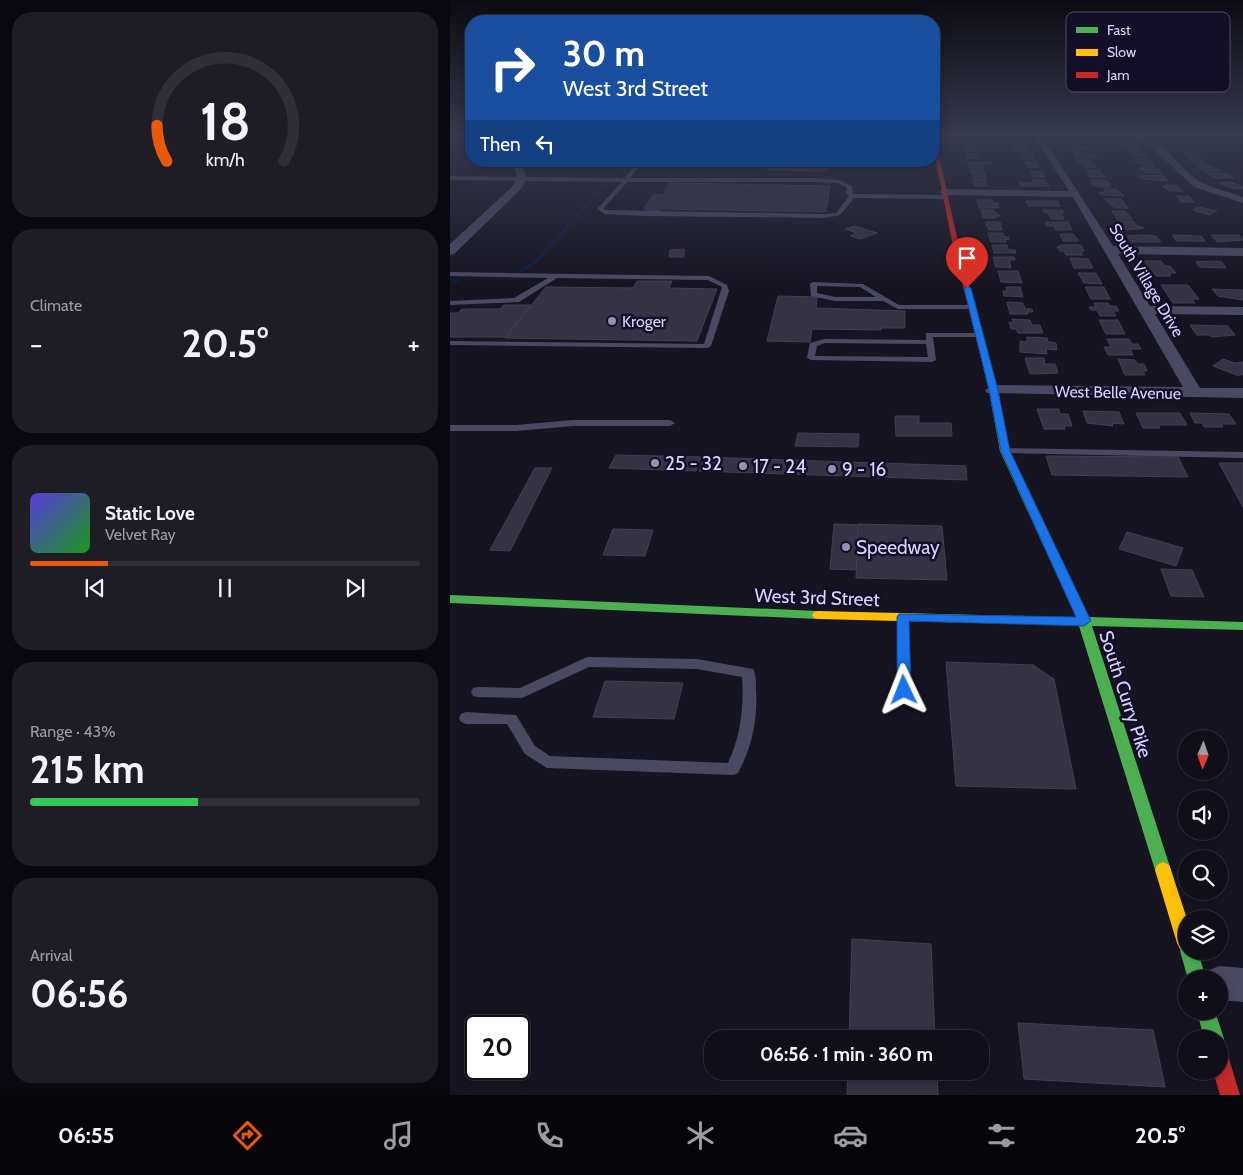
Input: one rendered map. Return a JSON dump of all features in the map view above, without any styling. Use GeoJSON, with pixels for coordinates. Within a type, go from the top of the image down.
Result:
{"type":"FeatureCollection","features":[{"type":"Feature","properties":{"kind":"main road","name":"South Curry Pike"},"geometry":{"type":"LineString","coordinates":[[943,186],[1006,451],[1084,621],[1178,918]]}},
{"type":"Feature","properties":{"kind":"main road","name":"West 3rd Street"},"geometry":{"type":"LineString","coordinates":[[450,599],[903,617],[1243,626]]}},
{"type":"Feature","properties":{"kind":"main road"},"geometry":{"type":"LineString","coordinates":[[1226,1080],[1230,1095]]}},
{"type":"Feature","properties":{"kind":"street"},"geometry":{"type":"LineString","coordinates":[[450,251],[503,203],[517,186]]}},
{"type":"Feature","properties":{"kind":"street","name":"South Village Drive"},"geometry":{"type":"LineString","coordinates":[[1071,186],[1195,393]]}},
{"type":"Feature","properties":{"kind":"street"},"geometry":{"type":"LineString","coordinates":[[1201,186],[1237,199]]}},
{"type":"Feature","properties":{"kind":"street"},"geometry":{"type":"LineString","coordinates":[[945,195],[1076,194]]}},
{"type":"Feature","properties":{"kind":"street"},"geometry":{"type":"LineString","coordinates":[[1109,250],[1243,252]]}},
{"type":"Feature","properties":{"kind":"street"},"geometry":{"type":"LineString","coordinates":[[1145,310],[1243,311]]}},
{"type":"Feature","properties":{"kind":"street","name":"West Belle Avenue"},"geometry":{"type":"LineString","coordinates":[[993,390],[1243,393]]}},
{"type":"Feature","properties":{"kind":"street"},"geometry":{"type":"LineString","coordinates":[[1228,984],[1243,985]]}},
{"type":"Feature","properties":{"kind":"lane"},"geometry":{"type":"LineString","coordinates":[[621,186],[600,209],[605,212],[642,214],[825,216],[838,214],[852,196]]}},
{"type":"Feature","properties":{"kind":"lane"},"geometry":{"type":"LineString","coordinates":[[848,186],[850,187],[849,193],[852,196]]}},
{"type":"Feature","properties":{"kind":"lane"},"geometry":{"type":"LineString","coordinates":[[852,196],[945,195]]}},
{"type":"Feature","properties":{"kind":"lane"},"geometry":{"type":"LineString","coordinates":[[450,274],[709,278],[719,281],[724,286],[725,291],[706,346],[450,343]]}},
{"type":"Feature","properties":{"kind":"lane"},"geometry":{"type":"LineString","coordinates":[[450,303],[516,300],[556,277]]}},
{"type":"Feature","properties":{"kind":"lane"},"geometry":{"type":"LineString","coordinates":[[886,299],[835,299],[814,294],[813,284],[861,285],[886,299],[898,307],[972,307]]}},
{"type":"Feature","properties":{"kind":"lane"},"geometry":{"type":"LineString","coordinates":[[930,342],[824,340],[813,345],[811,358],[932,360],[930,342],[929,335],[980,335]]}},
{"type":"Feature","properties":{"kind":"lane"},"geometry":{"type":"LineString","coordinates":[[450,428],[516,428],[573,423],[670,423]]}},
{"type":"Feature","properties":{"kind":"lane"},"geometry":{"type":"LineString","coordinates":[[1006,451],[1243,455]]}},
{"type":"Feature","properties":{"kind":"lane"},"geometry":{"type":"LineString","coordinates":[[903,617],[904,690]]}},
{"type":"Feature","properties":{"kind":"lane"},"geometry":{"type":"LineString","coordinates":[[466,718],[511,719],[530,750],[547,762],[733,769],[743,748],[751,706],[748,673],[697,664],[587,662],[522,693],[478,692]]}},
{"type":"Feature","properties":{"kind":"building"},"geometry":{"type":"Polygon","coordinates":[[[667,186],[830,186],[826,212],[661,209],[658,212],[644,209],[653,195],[663,195],[667,186]]]}},
{"type":"Feature","properties":{"kind":"building"},"geometry":{"type":"Polygon","coordinates":[[[1163,186],[1176,186],[1183,191],[1169,191],[1163,186]]]}},
{"type":"Feature","properties":{"kind":"building"},"geometry":{"type":"Polygon","coordinates":[[[1227,186],[1243,187],[1243,188],[1234,189],[1227,186]]]}},
{"type":"Feature","properties":{"kind":"building"},"geometry":{"type":"Polygon","coordinates":[[[1104,189],[1116,189],[1124,196],[1101,195],[1099,193],[1106,191],[1104,189]]]}},
{"type":"Feature","properties":{"kind":"building"},"geometry":{"type":"Polygon","coordinates":[[[1176,196],[1189,196],[1194,202],[1181,202],[1176,196]]]}},
{"type":"Feature","properties":{"kind":"building"},"geometry":{"type":"Polygon","coordinates":[[[1104,199],[1121,199],[1128,208],[1115,208],[1104,199]]]}},
{"type":"Feature","properties":{"kind":"building"},"geometry":{"type":"Polygon","coordinates":[[[977,200],[992,200],[992,203],[998,203],[999,208],[979,208],[977,200]]]}},
{"type":"Feature","properties":{"kind":"building"},"geometry":{"type":"Polygon","coordinates":[[[1026,201],[1058,201],[1060,206],[1028,206],[1026,201]]]}},
{"type":"Feature","properties":{"kind":"building"},"geometry":{"type":"Polygon","coordinates":[[[1198,207],[1217,211],[1209,215],[1193,210],[1198,207]]]}},
{"type":"Feature","properties":{"kind":"building"},"geometry":{"type":"Polygon","coordinates":[[[981,210],[993,210],[1000,216],[995,216],[996,218],[983,218],[981,210]]]}},
{"type":"Feature","properties":{"kind":"building"},"geometry":{"type":"Polygon","coordinates":[[[1043,210],[1063,210],[1064,213],[1061,213],[1064,219],[1051,219],[1048,213],[1045,213],[1043,210]]]}},
{"type":"Feature","properties":{"kind":"building"},"geometry":{"type":"Polygon","coordinates":[[[1112,211],[1125,211],[1132,219],[1117,219],[1112,211]]]}},
{"type":"Feature","properties":{"kind":"building"},"geometry":{"type":"Polygon","coordinates":[[[1117,221],[1133,221],[1137,226],[1144,228],[1126,230],[1117,221]]]}},
{"type":"Feature","properties":{"kind":"building"},"geometry":{"type":"Polygon","coordinates":[[[985,222],[1000,222],[1002,230],[989,230],[985,222]]]}},
{"type":"Feature","properties":{"kind":"building"},"geometry":{"type":"Polygon","coordinates":[[[1045,222],[1068,222],[1072,230],[1056,230],[1054,226],[1047,226],[1045,222]]]}},
{"type":"Feature","properties":{"kind":"building"},"geometry":{"type":"Polygon","coordinates":[[[855,226],[877,233],[860,239],[850,236],[857,233],[845,229],[855,226]]]}},
{"type":"Feature","properties":{"kind":"building"},"geometry":{"type":"Polygon","coordinates":[[[988,233],[1003,233],[1005,237],[1009,237],[1009,240],[1005,239],[1006,242],[991,242],[988,233]]]}},
{"type":"Feature","properties":{"kind":"building"},"geometry":{"type":"Polygon","coordinates":[[[1060,234],[1073,234],[1079,241],[1063,241],[1060,234]]]}},
{"type":"Feature","properties":{"kind":"building"},"geometry":{"type":"Polygon","coordinates":[[[1173,235],[1201,236],[1205,241],[1176,241],[1173,235]]]}},
{"type":"Feature","properties":{"kind":"building"},"geometry":{"type":"Polygon","coordinates":[[[1211,235],[1239,235],[1243,240],[1217,242],[1211,235]]]}},
{"type":"Feature","properties":{"kind":"building"},"geometry":{"type":"Polygon","coordinates":[[[1127,236],[1156,236],[1161,242],[1131,242],[1127,236]]]}},
{"type":"Feature","properties":{"kind":"building"},"geometry":{"type":"Polygon","coordinates":[[[992,245],[1007,245],[1008,250],[1015,250],[1016,253],[994,253],[992,245]]]}},
{"type":"Feature","properties":{"kind":"building"},"geometry":{"type":"Polygon","coordinates":[[[1062,245],[1081,245],[1084,251],[1080,251],[1083,255],[1066,255],[1064,251],[1060,251],[1057,247],[1062,245]]]}},
{"type":"Feature","properties":{"kind":"building"},"geometry":{"type":"Polygon","coordinates":[[[684,249],[684,257],[669,257],[670,250],[684,249]]]}},
{"type":"Feature","properties":{"kind":"building"},"geometry":{"type":"Polygon","coordinates":[[[993,257],[1014,257],[1015,260],[1009,260],[1011,268],[996,267],[993,257]]]}},
{"type":"Feature","properties":{"kind":"building"},"geometry":{"type":"Polygon","coordinates":[[[1070,258],[1088,259],[1093,268],[1074,268],[1070,258]]]}},
{"type":"Feature","properties":{"kind":"building"},"geometry":{"type":"Polygon","coordinates":[[[1144,261],[1161,261],[1165,266],[1170,266],[1176,273],[1169,273],[1171,276],[1156,276],[1144,261]]]}},
{"type":"Feature","properties":{"kind":"building"},"geometry":{"type":"Polygon","coordinates":[[[1196,262],[1222,262],[1226,268],[1200,267],[1196,262]]]}},
{"type":"Feature","properties":{"kind":"building"},"geometry":{"type":"Polygon","coordinates":[[[998,271],[1018,271],[1022,283],[1001,282],[998,271]]]}},
{"type":"Feature","properties":{"kind":"building"},"geometry":{"type":"Polygon","coordinates":[[[1078,273],[1096,273],[1102,284],[1084,283],[1078,273]]]}},
{"type":"Feature","properties":{"kind":"building","name":"Kroger"},"geometry":{"type":"Polygon","coordinates":[[[637,281],[672,281],[669,288],[717,289],[697,341],[505,338],[546,287],[633,288],[637,281]]]}},
{"type":"Feature","properties":{"kind":"building"},"geometry":{"type":"Polygon","coordinates":[[[1161,285],[1188,285],[1199,299],[1192,299],[1195,303],[1173,303],[1161,285]]]}},
{"type":"Feature","properties":{"kind":"building"},"geometry":{"type":"Polygon","coordinates":[[[1006,287],[1020,287],[1023,297],[1004,296],[1003,291],[1007,291],[1006,287]]]}},
{"type":"Feature","properties":{"kind":"building"},"geometry":{"type":"Polygon","coordinates":[[[1085,287],[1104,287],[1110,299],[1091,299],[1085,287]]]}},
{"type":"Feature","properties":{"kind":"building"},"geometry":{"type":"Polygon","coordinates":[[[1212,289],[1243,290],[1243,300],[1218,296],[1212,289]]]}},
{"type":"Feature","properties":{"kind":"building"},"geometry":{"type":"Polygon","coordinates":[[[778,296],[817,297],[816,308],[905,311],[905,328],[881,328],[881,330],[812,329],[810,342],[767,341],[778,296]]]}},
{"type":"Feature","properties":{"kind":"building"},"geometry":{"type":"Polygon","coordinates":[[[1007,302],[1023,303],[1025,309],[1032,309],[1033,312],[1027,312],[1028,314],[1010,314],[1007,302]]]}},
{"type":"Feature","properties":{"kind":"building"},"geometry":{"type":"Polygon","coordinates":[[[1094,303],[1108,303],[1110,306],[1116,306],[1119,311],[1113,311],[1116,316],[1100,316],[1097,310],[1091,310],[1089,307],[1096,307],[1094,303]]]}},
{"type":"Feature","properties":{"kind":"building"},"geometry":{"type":"Polygon","coordinates":[[[504,305],[531,305],[506,337],[450,337],[450,313],[458,313],[462,309],[500,309],[504,305]]]}},
{"type":"Feature","properties":{"kind":"building"},"geometry":{"type":"Polygon","coordinates":[[[1012,319],[1030,320],[1032,325],[1040,325],[1043,333],[1018,333],[1016,329],[1011,329],[1009,322],[1014,323],[1012,319]]]}},
{"type":"Feature","properties":{"kind":"building"},"geometry":{"type":"Polygon","coordinates":[[[1099,320],[1118,320],[1125,334],[1106,334],[1099,320]]]}},
{"type":"Feature","properties":{"kind":"building"},"geometry":{"type":"Polygon","coordinates":[[[1190,325],[1228,326],[1235,335],[1211,337],[1210,335],[1197,335],[1190,325]]]}},
{"type":"Feature","properties":{"kind":"building"},"geometry":{"type":"Polygon","coordinates":[[[1027,337],[1047,338],[1048,342],[1056,343],[1057,350],[1046,349],[1047,354],[1020,352],[1020,341],[1027,342],[1027,337]]]}},
{"type":"Feature","properties":{"kind":"building"},"geometry":{"type":"Polygon","coordinates":[[[1107,339],[1129,339],[1132,344],[1138,344],[1141,349],[1130,349],[1133,355],[1108,355],[1104,347],[1111,347],[1107,339]]]}},
{"type":"Feature","properties":{"kind":"building"},"geometry":{"type":"Polygon","coordinates":[[[1025,358],[1044,358],[1045,364],[1055,364],[1058,373],[1030,374],[1025,358]]]}},
{"type":"Feature","properties":{"kind":"building"},"geometry":{"type":"Polygon","coordinates":[[[1118,359],[1135,360],[1137,364],[1144,364],[1147,371],[1143,371],[1145,375],[1125,375],[1118,359]]]}},
{"type":"Feature","properties":{"kind":"building"},"geometry":{"type":"Polygon","coordinates":[[[1223,359],[1235,363],[1243,362],[1243,374],[1239,376],[1213,366],[1223,359]]]}},
{"type":"Feature","properties":{"kind":"building"},"geometry":{"type":"Polygon","coordinates":[[[1037,409],[1059,409],[1060,414],[1068,414],[1072,426],[1064,426],[1065,429],[1044,429],[1037,409]]]}},
{"type":"Feature","properties":{"kind":"building"},"geometry":{"type":"Polygon","coordinates":[[[1083,411],[1119,412],[1124,424],[1112,423],[1113,426],[1087,423],[1083,411]]]}},
{"type":"Feature","properties":{"kind":"building"},"geometry":{"type":"Polygon","coordinates":[[[1136,413],[1180,413],[1187,425],[1158,425],[1160,428],[1143,428],[1136,413]]]}},
{"type":"Feature","properties":{"kind":"building"},"geometry":{"type":"Polygon","coordinates":[[[1190,413],[1229,414],[1236,424],[1221,424],[1223,427],[1204,427],[1202,423],[1195,423],[1190,413]]]}},
{"type":"Feature","properties":{"kind":"building"},"geometry":{"type":"Polygon","coordinates":[[[895,416],[919,416],[919,423],[951,423],[952,436],[896,436],[895,416]]]}},
{"type":"Feature","properties":{"kind":"building"},"geometry":{"type":"Polygon","coordinates":[[[798,433],[859,434],[858,447],[795,446],[798,433]]]}},
{"type":"Feature","properties":{"kind":"building","name":"25 - 32"},"geometry":{"type":"Polygon","coordinates":[[[616,455],[701,457],[696,471],[609,468],[616,455]]]}},
{"type":"Feature","properties":{"kind":"building"},"geometry":{"type":"Polygon","coordinates":[[[1046,456],[1178,457],[1188,477],[1052,475],[1046,456]]]}},
{"type":"Feature","properties":{"kind":"building","name":"17 - 24"},"geometry":{"type":"Polygon","coordinates":[[[704,457],[787,460],[784,474],[699,471],[704,457]]]}},
{"type":"Feature","properties":{"kind":"building","name":"9 - 16"},"geometry":{"type":"Polygon","coordinates":[[[790,460],[877,463],[876,477],[787,474],[790,460]]]}},
{"type":"Feature","properties":{"kind":"building"},"geometry":{"type":"Polygon","coordinates":[[[880,463],[966,466],[967,480],[879,477],[880,463]]]}},
{"type":"Feature","properties":{"kind":"building"},"geometry":{"type":"Polygon","coordinates":[[[1219,463],[1243,463],[1243,507],[1219,463]]]}},
{"type":"Feature","properties":{"kind":"building"},"geometry":{"type":"Polygon","coordinates":[[[535,468],[552,468],[510,551],[490,550],[535,468]]]}},
{"type":"Feature","properties":{"kind":"building","name":"Speedway"},"geometry":{"type":"Polygon","coordinates":[[[834,524],[861,525],[859,570],[830,569],[834,524]]]}},
{"type":"Feature","properties":{"kind":"building","name":"Speedway"},"geometry":{"type":"Polygon","coordinates":[[[858,524],[942,526],[947,580],[856,578],[858,524]]]}},
{"type":"Feature","properties":{"kind":"building"},"geometry":{"type":"Polygon","coordinates":[[[613,529],[653,530],[645,556],[603,555],[613,529]]]}},
{"type":"Feature","properties":{"kind":"building"},"geometry":{"type":"Polygon","coordinates":[[[1127,532],[1183,548],[1176,566],[1119,549],[1127,532]]]}},
{"type":"Feature","properties":{"kind":"building"},"geometry":{"type":"Polygon","coordinates":[[[1161,569],[1192,570],[1204,597],[1171,596],[1161,569]]]}},
{"type":"Feature","properties":{"kind":"building"},"geometry":{"type":"Polygon","coordinates":[[[946,662],[1033,665],[1054,679],[1076,789],[956,786],[946,662]]]}},
{"type":"Feature","properties":{"kind":"building"},"geometry":{"type":"Polygon","coordinates":[[[605,681],[683,683],[674,719],[593,717],[605,681]]]}},
{"type":"Feature","properties":{"kind":"building"},"geometry":{"type":"Polygon","coordinates":[[[852,939],[931,944],[935,1030],[849,1030],[852,939]]]}},
{"type":"Feature","properties":{"kind":"building"},"geometry":{"type":"Polygon","coordinates":[[[1018,1023],[1153,1030],[1165,1087],[1024,1079],[1018,1023]]]}},
{"type":"Feature","properties":{"kind":"building"},"geometry":{"type":"Polygon","coordinates":[[[848,1080],[937,1080],[938,1095],[847,1095],[848,1080]]]}},
{"type":"Feature","properties":{"kind":"waterway"},"geometry":{"type":"LineString","coordinates":[[581,212],[579,214],[603,186]]}},
{"type":"Feature","properties":{"kind":"waterway"},"geometry":{"type":"LineString","coordinates":[[520,271],[537,261],[578,215]]}},
{"type":"Feature","properties":{"kind":"waterway"},"geometry":{"type":"LineString","coordinates":[[450,282],[460,280]]}},
{"type":"Feature","properties":{"kind":"traffic: fast"},"geometry":{"type":"LineString","coordinates":[[992,386],[1005,451],[1084,621],[1163,870]]}},
{"type":"Feature","properties":{"kind":"traffic: fast"},"geometry":{"type":"LineString","coordinates":[[450,599],[818,615]]}},
{"type":"Feature","properties":{"kind":"traffic: fast"},"geometry":{"type":"LineString","coordinates":[[1063,621],[1243,626]]}},
{"type":"Feature","properties":{"kind":"traffic: fast"},"geometry":{"type":"LineString","coordinates":[[1192,960],[1194,970]]}},
{"type":"Feature","properties":{"kind":"traffic: fast"},"geometry":{"type":"LineString","coordinates":[[1209,1020],[1211,1030]]}},
{"type":"Feature","properties":{"kind":"traffic: slow"},"geometry":{"type":"LineString","coordinates":[[818,615],[1063,621]]}},
{"type":"Feature","properties":{"kind":"traffic: slow"},"geometry":{"type":"LineString","coordinates":[[1163,870],[1178,918]]}},
{"type":"Feature","properties":{"kind":"traffic: jam"},"geometry":{"type":"LineString","coordinates":[[943,186],[957,251],[992,386]]}},
{"type":"Feature","properties":{"kind":"traffic: jam"},"geometry":{"type":"LineString","coordinates":[[1226,1080],[1230,1095]]}},
{"type":"Feature","properties":{"kind":"place","name":"Kroger"},"geometry":{"type":"Point","coordinates":[612,321]}},
{"type":"Feature","properties":{"kind":"place","name":"25 - 32"},"geometry":{"type":"Point","coordinates":[655,463]}},
{"type":"Feature","properties":{"kind":"place","name":"17 - 24"},"geometry":{"type":"Point","coordinates":[743,466]}},
{"type":"Feature","properties":{"kind":"place","name":"9 - 16"},"geometry":{"type":"Point","coordinates":[832,469]}},
{"type":"Feature","properties":{"kind":"place","name":"Speedway"},"geometry":{"type":"Point","coordinates":[846,547]}},
{"type":"Feature","properties":{"kind":"route"},"geometry":{"type":"LineString","coordinates":[[904,690],[903,617],[1084,621],[1006,451],[980,335],[967,288]]}}]}
